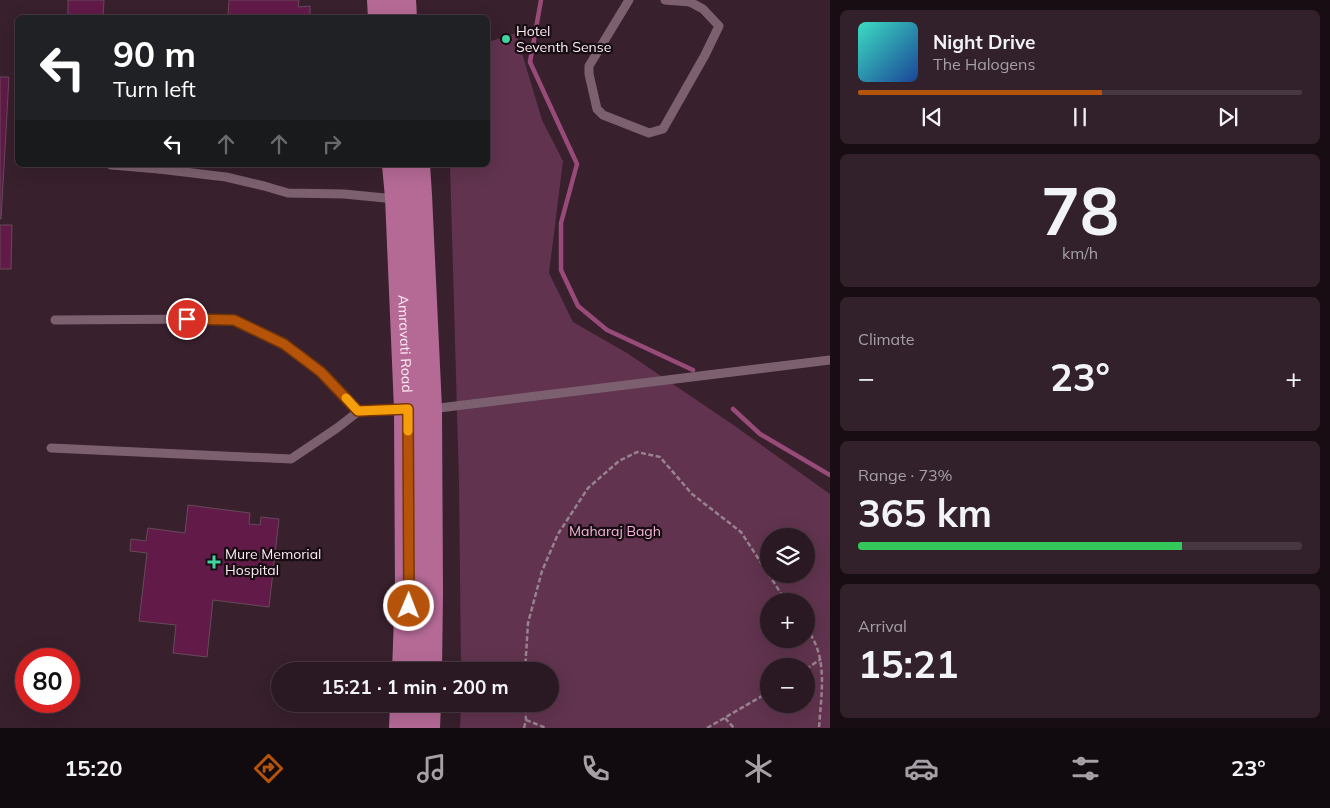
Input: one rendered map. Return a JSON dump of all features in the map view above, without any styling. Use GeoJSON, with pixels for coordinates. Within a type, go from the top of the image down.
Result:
{"type":"FeatureCollection","features":[{"type":"Feature","properties":{"kind":"highway"},"geometry":{"type":"LineString","coordinates":[[381,0],[382,15]]}},
{"type":"Feature","properties":{"kind":"highway"},"geometry":{"type":"LineString","coordinates":[[402,0],[403,15]]}},
{"type":"Feature","properties":{"kind":"highway","name":"Amravati Road"},"geometry":{"type":"LineString","coordinates":[[397,167],[409,196]]}},
{"type":"Feature","properties":{"kind":"highway","name":"Amravati Road"},"geometry":{"type":"LineString","coordinates":[[416,167],[409,196],[418,409],[429,592],[428,662]]}},
{"type":"Feature","properties":{"kind":"highway","name":"Amravati Road"},"geometry":{"type":"LineString","coordinates":[[406,662],[418,409]]}},
{"type":"Feature","properties":{"kind":"highway"},"geometry":{"type":"LineString","coordinates":[[403,728],[404,712]]}},
{"type":"Feature","properties":{"kind":"highway"},"geometry":{"type":"LineString","coordinates":[[426,728],[427,712]]}},
{"type":"Feature","properties":{"kind":"lane"},"geometry":{"type":"LineString","coordinates":[[629,0],[589,66],[589,74],[598,109],[603,115],[649,133],[663,129],[705,55],[719,26],[703,9],[690,1],[664,0]]}},
{"type":"Feature","properties":{"kind":"lane"},"geometry":{"type":"LineString","coordinates":[[157,167],[226,177],[288,193],[344,194],[385,198],[409,196]]}},
{"type":"Feature","properties":{"kind":"lane"},"geometry":{"type":"LineString","coordinates":[[55,320],[234,320],[284,344],[321,372],[358,411]]}},
{"type":"Feature","properties":{"kind":"lane"},"geometry":{"type":"LineString","coordinates":[[51,448],[291,459],[337,428],[358,411],[418,409],[830,360]]}},
{"type":"Feature","properties":{"kind":"path"},"geometry":{"type":"LineString","coordinates":[[526,662],[528,623],[542,571],[558,534],[588,488],[619,461],[637,452],[660,458],[692,494],[741,532],[781,593]]}},
{"type":"Feature","properties":{"kind":"path"},"geometry":{"type":"LineString","coordinates":[[815,642],[821,659],[822,678],[819,728]]}},
{"type":"Feature","properties":{"kind":"path"},"geometry":{"type":"LineString","coordinates":[[815,663],[821,659]]}},
{"type":"Feature","properties":{"kind":"path"},"geometry":{"type":"LineString","coordinates":[[707,728],[760,697]]}},
{"type":"Feature","properties":{"kind":"path"},"geometry":{"type":"LineString","coordinates":[[524,728],[526,712]]}},
{"type":"Feature","properties":{"kind":"path"},"geometry":{"type":"LineString","coordinates":[[725,718],[734,728]]}},
{"type":"Feature","properties":{"kind":"path"},"geometry":{"type":"LineString","coordinates":[[526,720],[546,728]]}},
{"type":"Feature","properties":{"kind":"green space","name":"Maharaj Bagh"},"geometry":{"type":"Polygon","coordinates":[[[516,33],[542,120],[563,161],[549,273],[573,322],[627,353],[732,424],[830,494],[830,728],[460,728],[461,712],[559,712],[559,662],[461,662],[459,482],[450,167],[490,167],[490,41],[516,33]]]}},
{"type":"Feature","properties":{"kind":"building"},"geometry":{"type":"Polygon","coordinates":[[[68,0],[104,0],[103,15],[68,15],[68,0]]]}},
{"type":"Feature","properties":{"kind":"building"},"geometry":{"type":"Polygon","coordinates":[[[229,0],[299,0],[298,7],[310,6],[310,15],[228,15],[229,0]]]}},
{"type":"Feature","properties":{"kind":"building"},"geometry":{"type":"Polygon","coordinates":[[[0,77],[9,77],[1,219],[0,219],[0,77]]]}},
{"type":"Feature","properties":{"kind":"building"},"geometry":{"type":"Polygon","coordinates":[[[0,225],[12,225],[11,269],[0,269],[0,225]]]}},
{"type":"Feature","properties":{"kind":"building"},"geometry":{"type":"Polygon","coordinates":[[[188,505],[250,513],[249,524],[260,525],[261,517],[279,519],[269,607],[213,600],[207,657],[173,653],[176,625],[139,621],[147,553],[130,551],[131,539],[146,541],[148,528],[185,533],[188,505]]]}},
{"type":"Feature","properties":{"kind":"waterway"},"geometry":{"type":"LineString","coordinates":[[541,0],[530,62],[577,164],[561,223],[561,270],[578,306],[607,330],[693,370]]}},
{"type":"Feature","properties":{"kind":"waterway"},"geometry":{"type":"LineString","coordinates":[[733,409],[760,434],[830,475]]}},
{"type":"Feature","properties":{"kind":"slow traffic"},"geometry":{"type":"LineString","coordinates":[[346,398],[358,411],[408,409],[408,431]]}},
{"type":"Feature","properties":{"kind":"place","name":"Hotel Seventh Sense"},"geometry":{"type":"Point","coordinates":[506,39]}},
{"type":"Feature","properties":{"kind":"place","name":"Mure Memorial Hospital"},"geometry":{"type":"Point","coordinates":[214,562]}},
{"type":"Feature","properties":{"kind":"route"},"geometry":{"type":"LineString","coordinates":[[187,319],[234,320],[284,344],[321,372],[358,411],[408,409],[409,606]]}}]}
